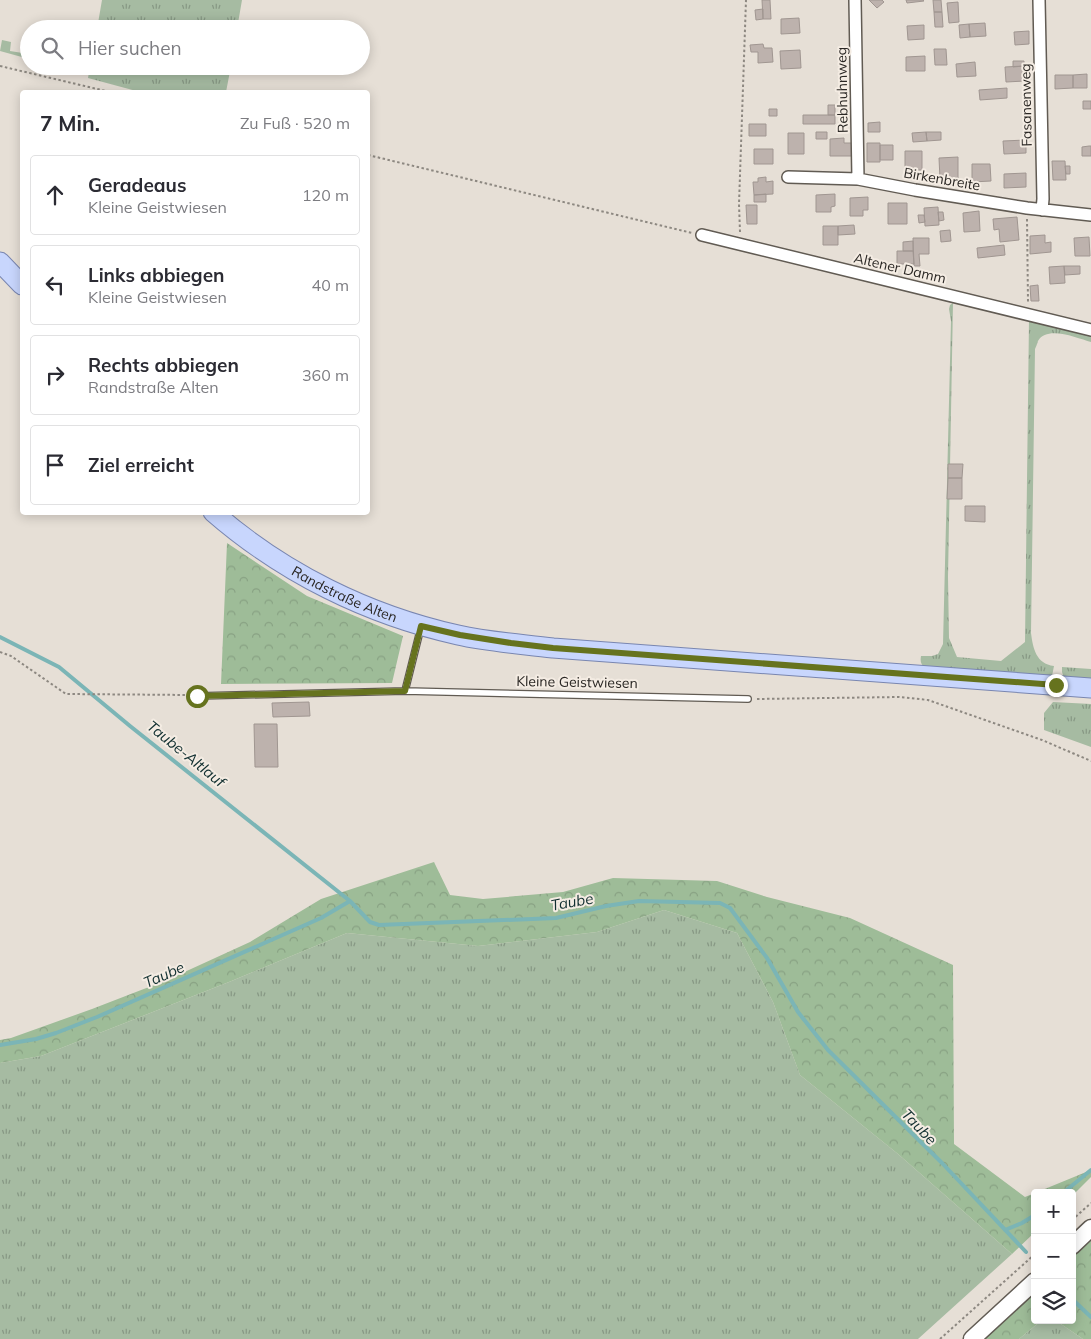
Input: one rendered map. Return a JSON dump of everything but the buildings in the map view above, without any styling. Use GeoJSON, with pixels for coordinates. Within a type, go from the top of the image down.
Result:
{"type":"FeatureCollection","features":[{"type":"Feature","properties":{"kind":"main road"},"geometry":{"type":"LineString","coordinates":[[0,262],[20,282]]}},
{"type":"Feature","properties":{"kind":"main road","name":"Randstraße Alten"},"geometry":{"type":"LineString","coordinates":[[216,515],[232,529],[284,566],[322,587],[377,611],[421,626],[460,635],[553,648],[1091,688]]}},
{"type":"Feature","properties":{"kind":"main road"},"geometry":{"type":"LineString","coordinates":[[1076,1242],[1091,1228]]}},
{"type":"Feature","properties":{"kind":"main road"},"geometry":{"type":"LineString","coordinates":[[972,1339],[1031,1285]]}},
{"type":"Feature","properties":{"kind":"street","name":"Rebhuhnweg"},"geometry":{"type":"LineString","coordinates":[[855,0],[858,179]]}},
{"type":"Feature","properties":{"kind":"street","name":"Fasanenweg"},"geometry":{"type":"LineString","coordinates":[[1039,0],[1042,210]]}},
{"type":"Feature","properties":{"kind":"street","name":"Birkenbreite"},"geometry":{"type":"LineString","coordinates":[[788,177],[858,179],[1027,208],[1091,215]]}},
{"type":"Feature","properties":{"kind":"street","name":"Altener Damm"},"geometry":{"type":"LineString","coordinates":[[702,235],[1091,330]]}},
{"type":"Feature","properties":{"kind":"lane"},"geometry":{"type":"LineString","coordinates":[[405,691],[421,626]]}},
{"type":"Feature","properties":{"kind":"lane","name":"Kleine Geistwiesen"},"geometry":{"type":"LineString","coordinates":[[197,696],[405,691],[748,699]]}},
{"type":"Feature","properties":{"kind":"path"},"geometry":{"type":"LineString","coordinates":[[738,245],[740,232],[739,204],[746,0]]}},
{"type":"Feature","properties":{"kind":"path"},"geometry":{"type":"LineString","coordinates":[[0,66],[20,71]]}},
{"type":"Feature","properties":{"kind":"path"},"geometry":{"type":"LineString","coordinates":[[38,75],[102,90]]}},
{"type":"Feature","properties":{"kind":"path"},"geometry":{"type":"LineString","coordinates":[[370,154],[702,235]]}},
{"type":"Feature","properties":{"kind":"path"},"geometry":{"type":"LineString","coordinates":[[1026,314],[1028,304],[1027,208]]}},
{"type":"Feature","properties":{"kind":"path"},"geometry":{"type":"LineString","coordinates":[[0,652],[11,656],[66,694],[197,696]]}},
{"type":"Feature","properties":{"kind":"path"},"geometry":{"type":"LineString","coordinates":[[748,699],[899,697],[928,700],[1042,740],[1091,761]]}},
{"type":"Feature","properties":{"kind":"path"},"geometry":{"type":"LineString","coordinates":[[1076,1216],[1091,1203]]}},
{"type":"Feature","properties":{"kind":"path"},"geometry":{"type":"LineString","coordinates":[[940,1339],[1031,1258]]}},
{"type":"Feature","properties":{"kind":"green space"},"geometry":{"type":"Polygon","coordinates":[[[102,0],[242,0],[239,20],[99,20],[102,0]]]}},
{"type":"Feature","properties":{"kind":"green space"},"geometry":{"type":"Polygon","coordinates":[[[2,40],[11,42],[10,51],[20,53],[20,57],[0,51],[2,40]]]}},
{"type":"Feature","properties":{"kind":"green space"},"geometry":{"type":"Polygon","coordinates":[[[88,75],[229,75],[226,90],[133,90],[88,78],[88,75]]]}},
{"type":"Feature","properties":{"kind":"green space"},"geometry":{"type":"Polygon","coordinates":[[[953,303],[948,577],[949,638],[957,657],[1001,661],[1025,642],[1029,319],[1091,333],[1091,342],[1063,334],[1048,334],[1042,336],[1035,349],[1031,633],[1034,650],[1039,659],[1048,665],[1054,666],[1052,676],[925,668],[921,663],[921,656],[938,654],[943,644],[951,321],[949,309],[953,303]]]}},
{"type":"Feature","properties":{"kind":"green space"},"geometry":{"type":"Polygon","coordinates":[[[227,543],[307,596],[403,636],[392,683],[221,684],[227,543]]]}},
{"type":"Feature","properties":{"kind":"green space"},"geometry":{"type":"Polygon","coordinates":[[[1062,667],[1091,669],[1091,681],[1064,678],[1062,667]]]}},
{"type":"Feature","properties":{"kind":"green space"},"geometry":{"type":"Polygon","coordinates":[[[1053,702],[1091,704],[1091,747],[1044,730],[1044,713],[1053,702]]]}},
{"type":"Feature","properties":{"kind":"green space"},"geometry":{"type":"Polygon","coordinates":[[[434,862],[450,895],[483,899],[563,892],[613,878],[717,881],[767,897],[850,918],[953,965],[954,1144],[1025,1197],[1031,1195],[1031,1236],[1012,1254],[898,1154],[800,1075],[773,1002],[737,933],[664,910],[597,932],[478,946],[347,933],[41,1056],[0,1063],[0,1040],[11,1038],[92,1009],[167,980],[250,942],[321,899],[434,862]]]}},
{"type":"Feature","properties":{"kind":"green space"},"geometry":{"type":"Polygon","coordinates":[[[664,910],[737,933],[773,1002],[800,1075],[898,1154],[1012,1254],[918,1339],[0,1339],[0,1063],[41,1056],[347,933],[478,946],[597,932],[664,910]]]}},
{"type":"Feature","properties":{"kind":"green space"},"geometry":{"type":"Polygon","coordinates":[[[1091,1170],[1091,1177],[1076,1192],[1076,1189],[1045,1189],[1091,1170]]]}},
{"type":"Feature","properties":{"kind":"green space"},"geometry":{"type":"Polygon","coordinates":[[[1091,1238],[1091,1339],[1083,1339],[1061,1324],[1076,1324],[1076,1252],[1091,1238]]]}},
{"type":"Feature","properties":{"kind":"green space"},"geometry":{"type":"Polygon","coordinates":[[[1031,1295],[1031,1324],[1037,1324],[1019,1339],[983,1339],[1031,1295]]]}},
{"type":"Feature","properties":{"kind":"green space"},"geometry":{"type":"Polygon","coordinates":[[[1037,1324],[1061,1324],[1083,1339],[1019,1339],[1037,1324]]]}},
{"type":"Feature","properties":{"kind":"waterway","name":"Taube-Altlauf"},"geometry":{"type":"LineString","coordinates":[[0,637],[59,667],[350,901]]}},
{"type":"Feature","properties":{"kind":"waterway","name":"Taube"},"geometry":{"type":"LineString","coordinates":[[0,1045],[36,1039],[97,1017],[321,918],[350,901],[370,922],[379,925],[556,918],[606,906],[639,901],[720,903],[730,908],[767,958],[798,1012],[828,1050],[942,1163],[1026,1252]]}},
{"type":"Feature","properties":{"kind":"waterway"},"geometry":{"type":"LineString","coordinates":[[1068,1189],[1091,1170]]}},
{"type":"Feature","properties":{"kind":"waterway"},"geometry":{"type":"LineString","coordinates":[[1005,1230],[1031,1217]]}},
{"type":"Feature","properties":{"kind":"waterway","name":"Taube"},"geometry":{"type":"LineString","coordinates":[[1076,1303],[1091,1317]]}},
{"type":"Feature","properties":{"kind":"route"},"geometry":{"type":"LineString","coordinates":[[197,696],[405,691],[421,626],[460,635],[553,648],[1056,685]]}}]}
